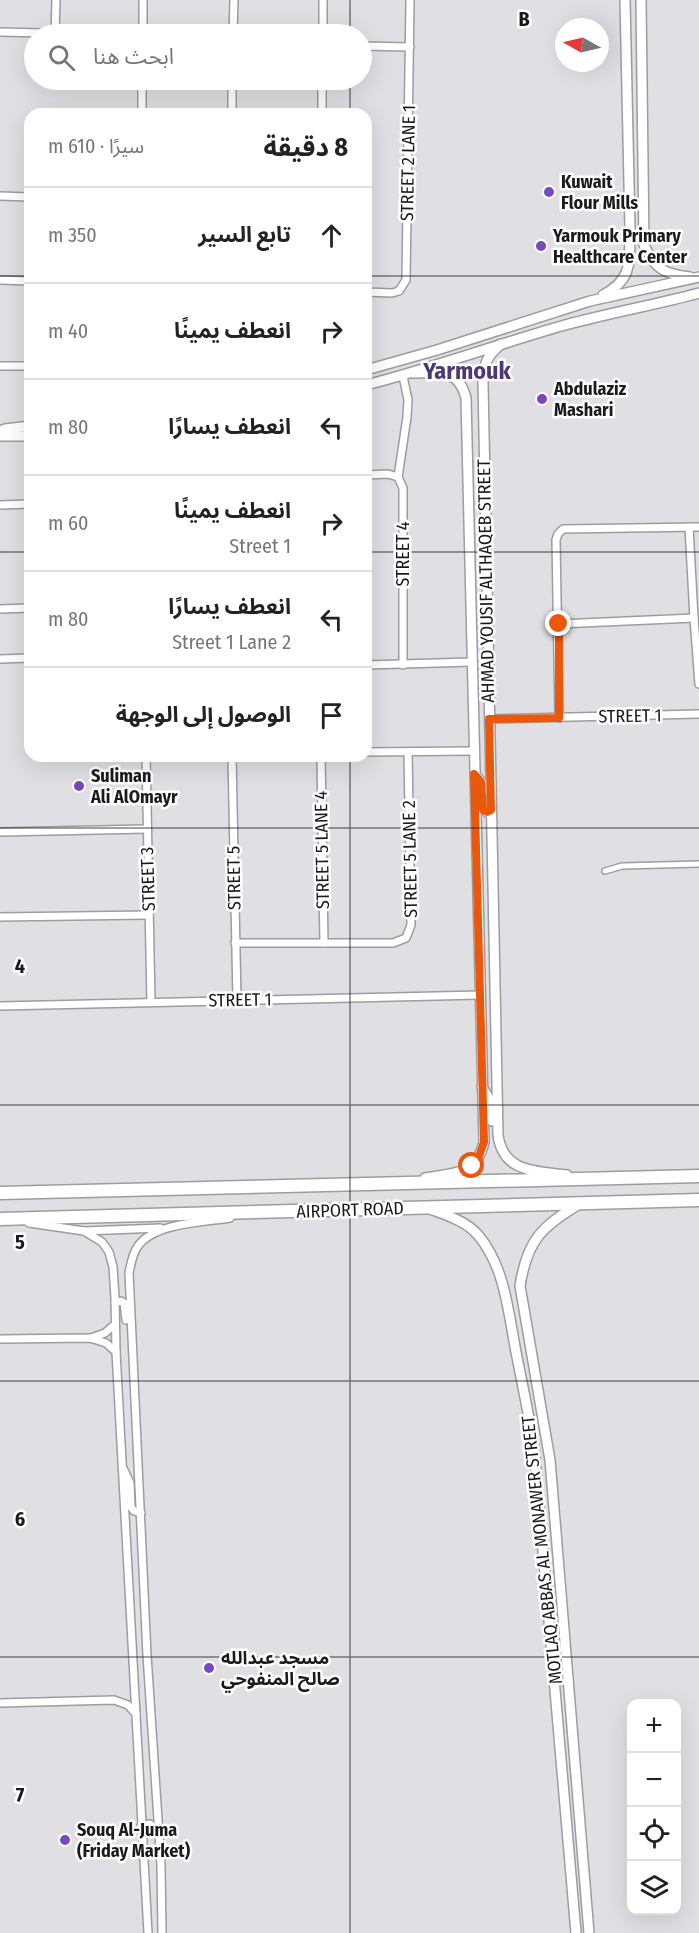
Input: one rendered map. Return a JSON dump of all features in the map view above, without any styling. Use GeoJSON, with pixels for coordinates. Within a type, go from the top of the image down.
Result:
{"type":"FeatureCollection","features":[{"type":"Feature","properties":{"kind":"highway","name":"AIRPORT ROAD"},"geometry":{"type":"LineString","coordinates":[[0,1193],[699,1176]]}},
{"type":"Feature","properties":{"kind":"highway","name":"AIRPORT ROAD"},"geometry":{"type":"LineString","coordinates":[[0,1219],[263,1213],[585,1201],[699,1200]]}},
{"type":"Feature","properties":{"kind":"street"},"geometry":{"type":"LineString","coordinates":[[55,24],[56,0]]}},
{"type":"Feature","properties":{"kind":"street"},"geometry":{"type":"LineString","coordinates":[[143,0],[143,24]]}},
{"type":"Feature","properties":{"kind":"street"},"geometry":{"type":"LineString","coordinates":[[233,24],[234,0]]}},
{"type":"Feature","properties":{"kind":"street"},"geometry":{"type":"LineString","coordinates":[[323,0],[323,24]]}},
{"type":"Feature","properties":{"kind":"street","name":"STREET 2 LANE 1"},"geometry":{"type":"LineString","coordinates":[[372,292],[399,291],[406,280],[410,0]]}},
{"type":"Feature","properties":{"kind":"street"},"geometry":{"type":"LineString","coordinates":[[590,301],[613,290],[622,281],[628,266],[630,229],[625,0]]}},
{"type":"Feature","properties":{"kind":"street"},"geometry":{"type":"LineString","coordinates":[[630,0],[631,27],[637,30],[642,29]]}},
{"type":"Feature","properties":{"kind":"street"},"geometry":{"type":"LineString","coordinates":[[641,0],[644,245],[651,262],[662,270],[674,275],[698,278]]}},
{"type":"Feature","properties":{"kind":"street"},"geometry":{"type":"LineString","coordinates":[[0,32],[24,33]]}},
{"type":"Feature","properties":{"kind":"street"},"geometry":{"type":"LineString","coordinates":[[626,45],[635,44],[638,48],[638,79],[642,84]]}},
{"type":"Feature","properties":{"kind":"street"},"geometry":{"type":"LineString","coordinates":[[372,46],[410,47]]}},
{"type":"Feature","properties":{"kind":"street"},"geometry":{"type":"LineString","coordinates":[[142,90],[142,108]]}},
{"type":"Feature","properties":{"kind":"street"},"geometry":{"type":"LineString","coordinates":[[232,90],[232,108]]}},
{"type":"Feature","properties":{"kind":"street"},"geometry":{"type":"LineString","coordinates":[[322,90],[322,108]]}},
{"type":"Feature","properties":{"kind":"street"},"geometry":{"type":"LineString","coordinates":[[0,196],[24,196]]}},
{"type":"Feature","properties":{"kind":"street"},"geometry":{"type":"LineString","coordinates":[[630,229],[636,231],[643,229]]}},
{"type":"Feature","properties":{"kind":"street"},"geometry":{"type":"LineString","coordinates":[[372,368],[590,301],[698,278]]}},
{"type":"Feature","properties":{"kind":"street"},"geometry":{"type":"LineString","coordinates":[[0,280],[24,281]]}},
{"type":"Feature","properties":{"kind":"street"},"geometry":{"type":"LineString","coordinates":[[372,383],[568,324],[699,293]]}},
{"type":"Feature","properties":{"kind":"street","name":"AHMAD YOUSIF ALTHAQEB STREET"},"geometry":{"type":"LineString","coordinates":[[501,344],[489,354],[484,367],[483,441],[499,1144],[505,1155],[519,1167],[527,1170],[599,1179]]}},
{"type":"Feature","properties":{"kind":"street"},"geometry":{"type":"LineString","coordinates":[[0,366],[24,366]]}},
{"type":"Feature","properties":{"kind":"street","name":"AHMAD YOUSIF ALTHAQEB STREET"},"geometry":{"type":"LineString","coordinates":[[400,1184],[465,1170],[478,1159],[484,1142],[466,408],[464,388],[458,379],[446,373],[408,374]]}},
{"type":"Feature","properties":{"kind":"street","name":"STREET 4"},"geometry":{"type":"LineString","coordinates":[[403,665],[403,488],[398,477],[407,417],[408,374]]}},
{"type":"Feature","properties":{"kind":"street"},"geometry":{"type":"LineString","coordinates":[[466,408],[476,405],[479,410],[480,436],[483,441]]}},
{"type":"Feature","properties":{"kind":"street"},"geometry":{"type":"LineString","coordinates":[[0,424],[24,424]]}},
{"type":"Feature","properties":{"kind":"street"},"geometry":{"type":"LineString","coordinates":[[0,431],[24,425]]}},
{"type":"Feature","properties":{"kind":"street"},"geometry":{"type":"LineString","coordinates":[[0,436],[24,436]]}},
{"type":"Feature","properties":{"kind":"street"},"geometry":{"type":"LineString","coordinates":[[372,474],[388,474],[398,477]]}},
{"type":"Feature","properties":{"kind":"street"},"geometry":{"type":"LineString","coordinates":[[0,505],[24,504]]}},
{"type":"Feature","properties":{"kind":"street"},"geometry":{"type":"LineString","coordinates":[[559,718],[556,540],[558,534],[563,530],[699,527]]}},
{"type":"Feature","properties":{"kind":"street"},"geometry":{"type":"LineString","coordinates":[[689,528],[699,684]]}},
{"type":"Feature","properties":{"kind":"street"},"geometry":{"type":"LineString","coordinates":[[0,609],[24,608]]}},
{"type":"Feature","properties":{"kind":"street"},"geometry":{"type":"LineString","coordinates":[[559,624],[694,618]]}},
{"type":"Feature","properties":{"kind":"street"},"geometry":{"type":"LineString","coordinates":[[0,659],[24,658]]}},
{"type":"Feature","properties":{"kind":"street"},"geometry":{"type":"LineString","coordinates":[[372,665],[472,662]]}},
{"type":"Feature","properties":{"kind":"street","name":"STREET 1"},"geometry":{"type":"LineString","coordinates":[[489,719],[699,714]]}},
{"type":"Feature","properties":{"kind":"street"},"geometry":{"type":"LineString","coordinates":[[372,752],[474,752]]}},
{"type":"Feature","properties":{"kind":"street","name":"STREET 5 LANE 2"},"geometry":{"type":"LineString","coordinates":[[236,943],[393,943],[406,938],[411,925],[408,752]]}},
{"type":"Feature","properties":{"kind":"street","name":"STREET 3"},"geometry":{"type":"LineString","coordinates":[[146,762],[151,1002]]}},
{"type":"Feature","properties":{"kind":"street","name":"STREET 5"},"geometry":{"type":"LineString","coordinates":[[232,762],[237,1000]]}},
{"type":"Feature","properties":{"kind":"street","name":"STREET 5 LANE 4"},"geometry":{"type":"LineString","coordinates":[[321,762],[324,943]]}},
{"type":"Feature","properties":{"kind":"street"},"geometry":{"type":"LineString","coordinates":[[474,774],[481,782],[483,810],[487,812],[491,810]]}},
{"type":"Feature","properties":{"kind":"street"},"geometry":{"type":"LineString","coordinates":[[0,832],[147,829]]}},
{"type":"Feature","properties":{"kind":"street"},"geometry":{"type":"LineString","coordinates":[[605,871],[622,866],[699,864]]}},
{"type":"Feature","properties":{"kind":"street"},"geometry":{"type":"LineString","coordinates":[[0,916],[149,915]]}},
{"type":"Feature","properties":{"kind":"street","name":"STREET 1"},"geometry":{"type":"LineString","coordinates":[[0,1006],[480,995]]}},
{"type":"Feature","properties":{"kind":"street"},"geometry":{"type":"LineString","coordinates":[[482,1087],[490,1100],[492,1128],[498,1135]]}},
{"type":"Feature","properties":{"kind":"street","name":"MOTLAQ ABBAS AL MONAWER STREET"},"geometry":{"type":"LineString","coordinates":[[585,1201],[558,1217],[538,1236],[524,1261],[520,1286],[550,1460],[589,1933]]}},
{"type":"Feature","properties":{"kind":"street","name":"MOTLAQ ABBAS AL MONAWER STREET"},"geometry":{"type":"LineString","coordinates":[[425,1207],[456,1219],[477,1233],[491,1253],[502,1279],[534,1446],[576,1933]]}},
{"type":"Feature","properties":{"kind":"street"},"geometry":{"type":"LineString","coordinates":[[0,1219],[84,1231],[171,1227],[263,1213]]}},
{"type":"Feature","properties":{"kind":"street"},"geometry":{"type":"LineString","coordinates":[[162,1933],[161,1865],[147,1655],[129,1273],[132,1257],[144,1239],[171,1227]]}},
{"type":"Feature","properties":{"kind":"street"},"geometry":{"type":"LineString","coordinates":[[84,1231],[102,1242],[109,1252],[113,1267],[114,1325],[148,1933]]}},
{"type":"Feature","properties":{"kind":"street"},"geometry":{"type":"LineString","coordinates":[[115,1303],[121,1301],[124,1303],[126,1322],[132,1340]]}},
{"type":"Feature","properties":{"kind":"street"},"geometry":{"type":"LineString","coordinates":[[0,1339],[90,1338],[105,1333],[114,1325]]}},
{"type":"Feature","properties":{"kind":"street"},"geometry":{"type":"LineString","coordinates":[[90,1338],[106,1343],[116,1353]]}},
{"type":"Feature","properties":{"kind":"street"},"geometry":{"type":"LineString","coordinates":[[517,1355],[520,1351],[526,1350],[532,1355]]}},
{"type":"Feature","properties":{"kind":"street"},"geometry":{"type":"LineString","coordinates":[[122,1465],[130,1483],[132,1508],[141,1513]]}},
{"type":"Feature","properties":{"kind":"street"},"geometry":{"type":"LineString","coordinates":[[0,1703],[114,1700],[128,1705],[136,1714]]}},
{"type":"Feature","properties":{"kind":"street"},"geometry":{"type":"LineString","coordinates":[[141,1826],[147,1823],[154,1828],[161,1865]]}},
{"type":"Feature","properties":{"kind":"place","name":"Kuwait Flour Mills"},"geometry":{"type":"Point","coordinates":[549,192]}},
{"type":"Feature","properties":{"kind":"place","name":"Yarmouk Primary Healthcare Center"},"geometry":{"type":"Point","coordinates":[541,246]}},
{"type":"Feature","properties":{"kind":"place","name":"Abdulaziz Mashari"},"geometry":{"type":"Point","coordinates":[542,399]}},
{"type":"Feature","properties":{"kind":"place","name":"Suliman Ali AlOmayr"},"geometry":{"type":"Point","coordinates":[79,786]}},
{"type":"Feature","properties":{"kind":"place","name":"مسجد عبدالله صالح المنفوحي"},"geometry":{"type":"Point","coordinates":[209,1668]}},
{"type":"Feature","properties":{"kind":"place","name":"Souq Al-Juma (Friday Market)"},"geometry":{"type":"Point","coordinates":[65,1840]}},
{"type":"Feature","properties":{"kind":"district","name":"Yarmouk"},"geometry":{"type":"Point","coordinates":[467,371]}},
{"type":"Feature","properties":{"kind":"route"},"geometry":{"type":"LineString","coordinates":[[472,1166],[478,1159],[484,1142],[474,774],[481,782],[482,806],[487,812],[491,810],[489,719],[559,718],[559,624]]}}]}
